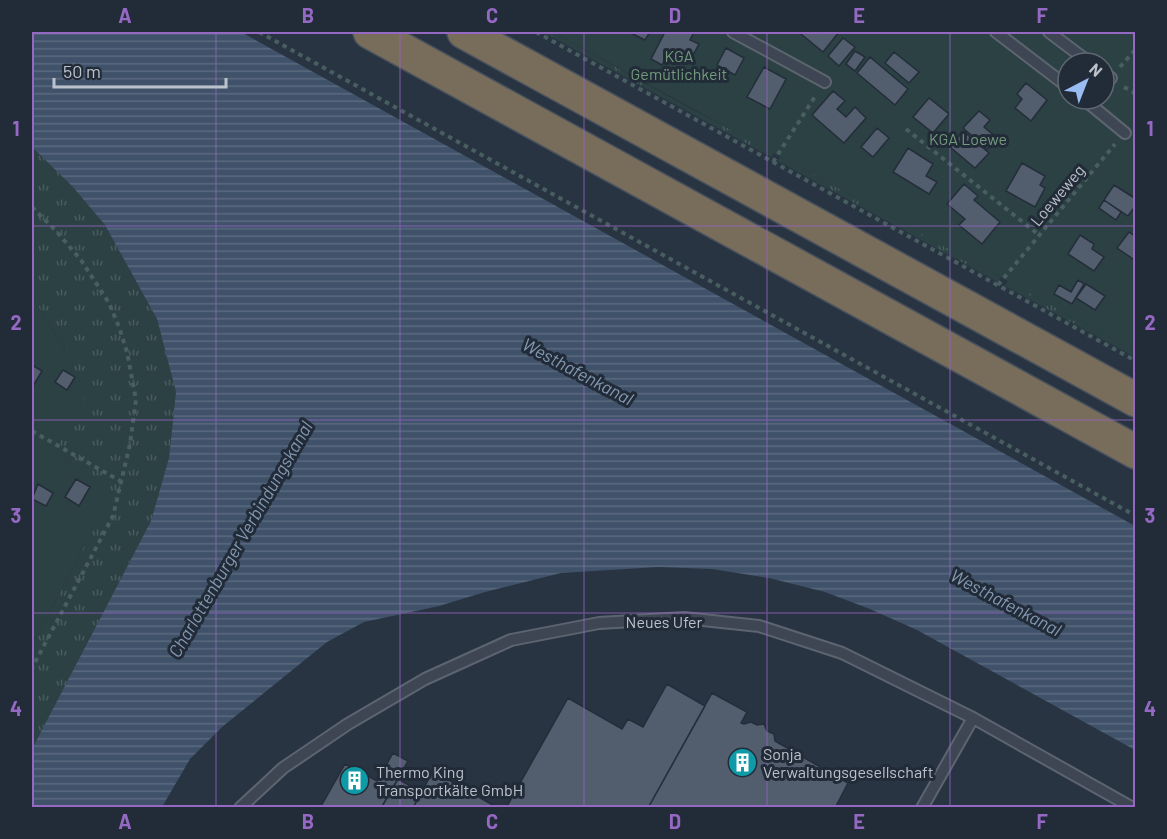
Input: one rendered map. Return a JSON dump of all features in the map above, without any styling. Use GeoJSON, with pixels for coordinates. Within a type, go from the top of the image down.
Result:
{"type":"FeatureCollection","features":[{"type":"Feature","properties":{"kind":"highway"},"geometry":{"type":"LineString","coordinates":[[370,32],[1136,452]]}},
{"type":"Feature","properties":{"kind":"highway"},"geometry":{"type":"LineString","coordinates":[[464,32],[1136,400]]}},
{"type":"Feature","properties":{"kind":"lane"},"geometry":{"type":"LineString","coordinates":[[733,32],[825,82]]}},
{"type":"Feature","properties":{"kind":"lane"},"geometry":{"type":"LineString","coordinates":[[996,32],[1056,78]]}},
{"type":"Feature","properties":{"kind":"lane"},"geometry":{"type":"LineString","coordinates":[[1049,32],[1074,51]]}},
{"type":"Feature","properties":{"kind":"lane"},"geometry":{"type":"LineString","coordinates":[[1099,111],[1125,133]]}},
{"type":"Feature","properties":{"kind":"lane","name":"Neues Ufer"},"geometry":{"type":"LineString","coordinates":[[240,807],[283,768],[348,724],[425,680],[511,639],[599,622],[684,618],[759,626],[842,653],[972,718],[1133,807]]}},
{"type":"Feature","properties":{"kind":"lane"},"geometry":{"type":"LineString","coordinates":[[922,807],[972,718]]}},
{"type":"Feature","properties":{"kind":"path"},"geometry":{"type":"LineString","coordinates":[[259,32],[1136,516]]}},
{"type":"Feature","properties":{"kind":"path"},"geometry":{"type":"LineString","coordinates":[[536,32],[1136,361]]}},
{"type":"Feature","properties":{"kind":"path"},"geometry":{"type":"LineString","coordinates":[[773,162],[825,82]]}},
{"type":"Feature","properties":{"kind":"path"},"geometry":{"type":"LineString","coordinates":[[906,129],[1039,235]]}},
{"type":"Feature","properties":{"kind":"path","name":"Loeweweg"},"geometry":{"type":"LineString","coordinates":[[998,285],[1125,133]]}},
{"type":"Feature","properties":{"kind":"path"},"geometry":{"type":"LineString","coordinates":[[32,207],[81,260],[109,303],[128,352],[136,400],[122,482],[113,516],[32,668]]}},
{"type":"Feature","properties":{"kind":"path"},"geometry":{"type":"LineString","coordinates":[[32,431],[122,482]]}},
{"type":"Feature","properties":{"kind":"green space"},"geometry":{"type":"Polygon","coordinates":[[[543,32],[553,32],[693,110],[775,152],[771,157],[543,32]]]}},
{"type":"Feature","properties":{"kind":"green space","name":"KGA Loewe"},"geometry":{"type":"Polygon","coordinates":[[[553,32],[1135,32],[1135,351],[553,32]]]}},
{"type":"Feature","properties":{"kind":"green space"},"geometry":{"type":"Polygon","coordinates":[[[32,147],[73,187],[105,225],[157,319],[176,392],[169,458],[151,521],[32,749],[32,645],[83,549],[74,471],[64,455],[55,450],[85,394],[71,360],[32,296],[32,147]]]}},
{"type":"Feature","properties":{"kind":"green space"},"geometry":{"type":"Polygon","coordinates":[[[781,155],[1001,277],[998,282],[778,161],[781,155]]]}},
{"type":"Feature","properties":{"kind":"green space"},"geometry":{"type":"Polygon","coordinates":[[[1008,281],[1135,351],[1135,357],[1005,286],[1008,281]]]}},
{"type":"Feature","properties":{"kind":"green space"},"geometry":{"type":"Polygon","coordinates":[[[32,296],[71,360],[86,394],[56,450],[64,455],[74,471],[109,490],[83,549],[32,645],[32,296]]]}},
{"type":"Feature","properties":{"kind":"water"},"geometry":{"type":"Polygon","coordinates":[[[32,32],[241,32],[1135,526],[1135,750],[917,630],[870,609],[825,592],[769,578],[712,569],[658,567],[561,573],[439,606],[364,622],[327,642],[222,727],[190,759],[162,807],[32,807],[32,749],[151,521],[169,458],[176,392],[157,319],[105,225],[73,187],[32,147],[32,32]]]}},
{"type":"Feature","properties":{"kind":"building"},"geometry":{"type":"Polygon","coordinates":[[[629,32],[650,32],[645,40],[629,32]]]}},
{"type":"Feature","properties":{"kind":"building"},"geometry":{"type":"Polygon","coordinates":[[[665,32],[694,32],[690,40],[699,44],[688,64],[668,54],[662,65],[651,59],[665,32]]]}},
{"type":"Feature","properties":{"kind":"building"},"geometry":{"type":"Polygon","coordinates":[[[803,32],[839,32],[823,52],[801,34],[803,32]]]}},
{"type":"Feature","properties":{"kind":"building"},"geometry":{"type":"Polygon","coordinates":[[[843,38],[855,47],[839,66],[828,56],[843,38]]]}},
{"type":"Feature","properties":{"kind":"building"},"geometry":{"type":"Polygon","coordinates":[[[726,48],[744,58],[735,75],[717,65],[726,48]]]}},
{"type":"Feature","properties":{"kind":"building"},"geometry":{"type":"Polygon","coordinates":[[[855,51],[865,57],[855,71],[846,64],[855,51]]]}},
{"type":"Feature","properties":{"kind":"building"},"geometry":{"type":"Polygon","coordinates":[[[894,52],[919,72],[909,83],[885,63],[894,52]]]}},
{"type":"Feature","properties":{"kind":"building"},"geometry":{"type":"Polygon","coordinates":[[[870,57],[908,89],[895,105],[857,73],[870,57]]]}},
{"type":"Feature","properties":{"kind":"building"},"geometry":{"type":"Polygon","coordinates":[[[764,67],[786,79],[770,109],[747,97],[764,67]]]}},
{"type":"Feature","properties":{"kind":"building"},"geometry":{"type":"Polygon","coordinates":[[[1026,83],[1047,100],[1031,121],[1015,108],[1022,99],[1017,94],[1026,83]]]}},
{"type":"Feature","properties":{"kind":"building"},"geometry":{"type":"Polygon","coordinates":[[[833,91],[845,101],[837,109],[846,117],[855,107],[866,118],[844,143],[812,115],[833,91]]]}},
{"type":"Feature","properties":{"kind":"building"},"geometry":{"type":"Polygon","coordinates":[[[929,98],[949,114],[933,133],[913,117],[929,98]]]}},
{"type":"Feature","properties":{"kind":"building"},"geometry":{"type":"Polygon","coordinates":[[[979,111],[990,120],[984,127],[997,138],[987,149],[963,128],[979,111]]]}},
{"type":"Feature","properties":{"kind":"building"},"geometry":{"type":"Polygon","coordinates":[[[877,128],[889,138],[873,157],[861,147],[877,128]]]}},
{"type":"Feature","properties":{"kind":"building"},"geometry":{"type":"Polygon","coordinates":[[[963,131],[989,153],[975,168],[950,147],[963,131]]]}},
{"type":"Feature","properties":{"kind":"building"},"geometry":{"type":"Polygon","coordinates":[[[908,148],[933,164],[926,176],[937,182],[929,194],[893,172],[908,148]]]}},
{"type":"Feature","properties":{"kind":"building"},"geometry":{"type":"Polygon","coordinates":[[[1022,163],[1045,176],[1040,185],[1045,188],[1035,207],[1006,191],[1022,163]]]}},
{"type":"Feature","properties":{"kind":"building"},"geometry":{"type":"Polygon","coordinates":[[[964,184],[978,196],[974,200],[1000,222],[982,244],[959,225],[965,219],[947,204],[964,184]]]}},
{"type":"Feature","properties":{"kind":"building"},"geometry":{"type":"Polygon","coordinates":[[[1114,185],[1136,199],[1136,205],[1128,216],[1104,200],[1114,185]]]}},
{"type":"Feature","properties":{"kind":"building"},"geometry":{"type":"Polygon","coordinates":[[[1104,200],[1121,212],[1116,220],[1099,208],[1104,200]]]}},
{"type":"Feature","properties":{"kind":"building"},"geometry":{"type":"Polygon","coordinates":[[[1129,232],[1136,237],[1136,261],[1117,248],[1129,232]]]}},
{"type":"Feature","properties":{"kind":"building"},"geometry":{"type":"Polygon","coordinates":[[[1080,235],[1094,244],[1092,249],[1104,257],[1094,271],[1068,254],[1080,235]]]}},
{"type":"Feature","properties":{"kind":"building"},"geometry":{"type":"Polygon","coordinates":[[[1078,280],[1084,284],[1072,304],[1054,294],[1059,285],[1071,292],[1078,280]]]}},
{"type":"Feature","properties":{"kind":"building"},"geometry":{"type":"Polygon","coordinates":[[[1086,284],[1105,296],[1095,310],[1076,298],[1086,284]]]}},
{"type":"Feature","properties":{"kind":"building"},"geometry":{"type":"Polygon","coordinates":[[[32,365],[42,371],[33,386],[32,385],[32,365]]]}},
{"type":"Feature","properties":{"kind":"building"},"geometry":{"type":"Polygon","coordinates":[[[63,370],[75,377],[67,390],[55,382],[63,370]]]}},
{"type":"Feature","properties":{"kind":"building"},"geometry":{"type":"Polygon","coordinates":[[[76,479],[90,487],[79,506],[65,497],[76,479]]]}},
{"type":"Feature","properties":{"kind":"building"},"geometry":{"type":"Polygon","coordinates":[[[38,484],[53,493],[46,506],[32,499],[38,484]]]}},
{"type":"Feature","properties":{"kind":"building"},"geometry":{"type":"Polygon","coordinates":[[[667,684],[705,706],[648,808],[506,808],[568,698],[622,729],[628,719],[643,727],[667,684]]]}},
{"type":"Feature","properties":{"kind":"building","name":"Sonja Verwaltungsgesellschaft"},"geometry":{"type":"Polygon","coordinates":[[[712,693],[747,712],[741,723],[764,724],[767,731],[774,734],[775,741],[848,783],[835,808],[648,808],[712,693]]]}},
{"type":"Feature","properties":{"kind":"building","name":"Thermo King Transportkälte GmbH"},"geometry":{"type":"Polygon","coordinates":[[[393,753],[408,761],[381,808],[320,808],[345,764],[377,781],[393,753]]]}},
{"type":"Feature","properties":{"kind":"building"},"geometry":{"type":"Polygon","coordinates":[[[433,771],[498,808],[413,808],[433,771]]]}},
{"type":"Feature","properties":{"kind":"building"},"geometry":{"type":"Polygon","coordinates":[[[398,779],[421,792],[413,808],[381,808],[398,779]]]}},
{"type":"Feature","properties":{"kind":"place","name":"Sonja Verwaltungsgesellschaft"},"geometry":{"type":"Point","coordinates":[742,762]}},
{"type":"Feature","properties":{"kind":"place","name":"Thermo King Transportkälte GmbH"},"geometry":{"type":"Point","coordinates":[355,780]}},
{"type":"Feature","properties":{"kind":"park label","name":"KGA Gemütlichkeit"},"geometry":{"type":"Point","coordinates":[679,64]}},
{"type":"Feature","properties":{"kind":"water label","name":"Westhafenkanal"},"geometry":{"type":"Point","coordinates":[578,371]}},
{"type":"Feature","properties":{"kind":"water label","name":"Charlottenburger Verbindungskanal"},"geometry":{"type":"Point","coordinates":[240,539]}},
{"type":"Feature","properties":{"kind":"water label","name":"Westhafenkanal"},"geometry":{"type":"Point","coordinates":[1006,602]}}]}
